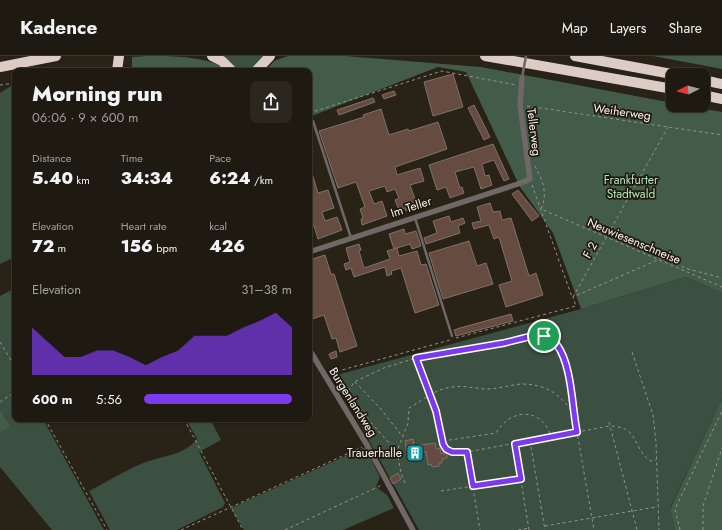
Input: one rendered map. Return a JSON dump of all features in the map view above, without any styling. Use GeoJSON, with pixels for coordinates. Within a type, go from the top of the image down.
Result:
{"type":"FeatureCollection","features":[{"type":"Feature","properties":{"kind":"highway"},"geometry":{"type":"LineString","coordinates":[[0,67],[56,56]]}},
{"type":"Feature","properties":{"kind":"highway"},"geometry":{"type":"LineString","coordinates":[[212,56],[222,61],[229,68]]}},
{"type":"Feature","properties":{"kind":"highway"},"geometry":{"type":"LineString","coordinates":[[259,68],[270,56]]}},
{"type":"Feature","properties":{"kind":"highway"},"geometry":{"type":"LineString","coordinates":[[485,56],[666,88]]}},
{"type":"Feature","properties":{"kind":"highway"},"geometry":{"type":"LineString","coordinates":[[575,56],[666,73]]}},
{"type":"Feature","properties":{"kind":"highway"},"geometry":{"type":"LineString","coordinates":[[710,81],[722,84]]}},
{"type":"Feature","properties":{"kind":"highway"},"geometry":{"type":"LineString","coordinates":[[710,96],[722,99]]}},
{"type":"Feature","properties":{"kind":"street","name":"Tellerweg"},"geometry":{"type":"LineString","coordinates":[[522,78],[520,105],[530,179]]}},
{"type":"Feature","properties":{"kind":"street","name":"Im Teller"},"geometry":{"type":"LineString","coordinates":[[312,251],[530,179]]}},
{"type":"Feature","properties":{"kind":"street","name":"Burgenlandweg"},"geometry":{"type":"LineString","coordinates":[[312,355],[323,375],[367,445],[413,530]]}},
{"type":"Feature","properties":{"kind":"lane"},"geometry":{"type":"LineString","coordinates":[[522,78],[526,56]]}},
{"type":"Feature","properties":{"kind":"lane"},"geometry":{"type":"LineString","coordinates":[[313,121],[351,239]]}},
{"type":"Feature","properties":{"kind":"lane"},"geometry":{"type":"LineString","coordinates":[[415,218],[452,336]]}},
{"type":"Feature","properties":{"kind":"path"},"geometry":{"type":"LineString","coordinates":[[312,112],[442,71],[521,86]]}},
{"type":"Feature","properties":{"kind":"path"},"geometry":{"type":"LineString","coordinates":[[0,85],[12,83]]}},
{"type":"Feature","properties":{"kind":"path","name":"Weiherweg"},"geometry":{"type":"LineString","coordinates":[[520,105],[722,135]]}},
{"type":"Feature","properties":{"kind":"path","name":"F 2"},"geometry":{"type":"LineString","coordinates":[[323,375],[576,306],[572,297],[668,127]]}},
{"type":"Feature","properties":{"kind":"path"},"geometry":{"type":"LineString","coordinates":[[526,158],[535,167],[544,186],[545,199],[541,209]]}},
{"type":"Feature","properties":{"kind":"path"},"geometry":{"type":"LineString","coordinates":[[530,179],[572,297],[662,258],[688,269],[722,278]]}},
{"type":"Feature","properties":{"kind":"path","name":"Neuwiesenschneise"},"geometry":{"type":"LineString","coordinates":[[541,209],[722,287]]}},
{"type":"Feature","properties":{"kind":"path"},"geometry":{"type":"LineString","coordinates":[[397,451],[388,444],[349,397],[348,392],[354,382],[384,368],[416,358],[504,343],[536,335],[544,336],[558,345],[564,360],[572,391],[574,415],[594,530]]}},
{"type":"Feature","properties":{"kind":"path"},"geometry":{"type":"LineString","coordinates":[[0,342],[12,362]]}},
{"type":"Feature","properties":{"kind":"path"},"geometry":{"type":"LineString","coordinates":[[632,352],[653,415],[659,530]]}},
{"type":"Feature","properties":{"kind":"path"},"geometry":{"type":"LineString","coordinates":[[416,358],[436,411],[446,449],[452,452],[467,452],[610,426],[622,427],[632,434],[645,457],[650,461],[656,460]]}},
{"type":"Feature","properties":{"kind":"path"},"geometry":{"type":"LineString","coordinates":[[354,382],[380,408],[403,437]]}},
{"type":"Feature","properties":{"kind":"path"},"geometry":{"type":"LineString","coordinates":[[405,483],[401,473],[397,451],[408,423],[409,408],[430,395],[453,386],[488,389],[521,384],[537,386],[552,391],[566,401],[574,415]]}},
{"type":"Feature","properties":{"kind":"path"},"geometry":{"type":"LineString","coordinates":[[0,402],[12,394]]}},
{"type":"Feature","properties":{"kind":"path"},"geometry":{"type":"LineString","coordinates":[[680,530],[675,509],[722,411]]}},
{"type":"Feature","properties":{"kind":"path"},"geometry":{"type":"LineString","coordinates":[[443,441],[496,433],[507,419],[518,414],[533,416],[543,422],[552,437]]}},
{"type":"Feature","properties":{"kind":"path"},"geometry":{"type":"LineString","coordinates":[[47,422],[108,530]]}},
{"type":"Feature","properties":{"kind":"path"},"geometry":{"type":"LineString","coordinates":[[186,422],[229,507],[243,530]]}},
{"type":"Feature","properties":{"kind":"path"},"geometry":{"type":"LineString","coordinates":[[608,422],[637,530]]}},
{"type":"Feature","properties":{"kind":"path"},"geometry":{"type":"LineString","coordinates":[[530,440],[545,530]]}},
{"type":"Feature","properties":{"kind":"path"},"geometry":{"type":"LineString","coordinates":[[515,444],[529,529],[518,530]]}},
{"type":"Feature","properties":{"kind":"path"},"geometry":{"type":"LineString","coordinates":[[181,530],[367,445]]}},
{"type":"Feature","properties":{"kind":"path"},"geometry":{"type":"LineString","coordinates":[[703,530],[703,506],[722,448]]}},
{"type":"Feature","properties":{"kind":"path"},"geometry":{"type":"LineString","coordinates":[[467,452],[480,530]]}},
{"type":"Feature","properties":{"kind":"path"},"geometry":{"type":"LineString","coordinates":[[441,491],[521,479]]}},
{"type":"Feature","properties":{"kind":"path"},"geometry":{"type":"LineString","coordinates":[[285,530],[388,482]]}},
{"type":"Feature","properties":{"kind":"path"},"geometry":{"type":"LineString","coordinates":[[545,526],[657,507]]}},
{"type":"Feature","properties":{"kind":"green space"},"geometry":{"type":"Polygon","coordinates":[[[147,56],[191,58],[211,62],[224,68],[132,68],[132,57],[147,56]]]}},
{"type":"Feature","properties":{"kind":"green space"},"geometry":{"type":"Polygon","coordinates":[[[224,56],[265,56],[256,68],[235,68],[224,56]]]}},
{"type":"Feature","properties":{"kind":"green space","name":"Frankfurter Stadtwald"},"geometry":{"type":"Polygon","coordinates":[[[288,56],[345,56],[481,67],[666,102],[666,112],[710,112],[710,110],[722,112],[722,293],[686,277],[581,309],[553,233],[520,187],[466,72],[438,67],[312,116],[312,68],[268,68],[274,61],[288,56]]]}},
{"type":"Feature","properties":{"kind":"green space"},"geometry":{"type":"Polygon","coordinates":[[[653,56],[722,56],[722,69],[653,56]]]}},
{"type":"Feature","properties":{"kind":"green space"},"geometry":{"type":"Polygon","coordinates":[[[11,86],[12,258],[0,264],[0,93],[11,86]]]}},
{"type":"Feature","properties":{"kind":"green space"},"geometry":{"type":"Polygon","coordinates":[[[686,277],[722,293],[722,398],[670,508],[675,530],[419,530],[333,376],[581,309],[686,277]]]}},
{"type":"Feature","properties":{"kind":"green space"},"geometry":{"type":"Polygon","coordinates":[[[12,290],[12,422],[45,422],[104,530],[52,530],[0,467],[0,433],[11,427],[0,409],[0,296],[12,290]]]}},
{"type":"Feature","properties":{"kind":"green space"},"geometry":{"type":"Polygon","coordinates":[[[722,398],[722,530],[675,530],[670,509],[722,398]]]}},
{"type":"Feature","properties":{"kind":"green space"},"geometry":{"type":"Polygon","coordinates":[[[0,409],[11,427],[0,433],[0,409]]]}},
{"type":"Feature","properties":{"kind":"green space"},"geometry":{"type":"Polygon","coordinates":[[[188,422],[212,422],[221,440],[199,452],[225,503],[223,507],[177,530],[110,530],[89,491],[148,461],[171,455],[185,449],[192,445],[197,439],[188,422]]]}},
{"type":"Feature","properties":{"kind":"green space"},"geometry":{"type":"Polygon","coordinates":[[[365,447],[380,477],[376,487],[387,495],[394,508],[343,530],[244,530],[231,508],[365,447]]]}},
{"type":"Feature","properties":{"kind":"building"},"geometry":{"type":"Polygon","coordinates":[[[453,74],[463,107],[433,116],[424,82],[453,74]]]}},
{"type":"Feature","properties":{"kind":"building"},"geometry":{"type":"Polygon","coordinates":[[[394,91],[396,95],[384,99],[382,95],[394,91]]]}},
{"type":"Feature","properties":{"kind":"building"},"geometry":{"type":"Polygon","coordinates":[[[373,98],[375,102],[339,115],[337,110],[373,98]]]}},
{"type":"Feature","properties":{"kind":"building"},"geometry":{"type":"Polygon","coordinates":[[[474,105],[490,137],[484,140],[468,108],[474,105]]]}},
{"type":"Feature","properties":{"kind":"building"},"geometry":{"type":"Polygon","coordinates":[[[381,109],[389,135],[408,129],[409,131],[438,122],[447,149],[395,167],[397,175],[420,168],[424,181],[410,185],[416,202],[418,201],[420,206],[406,211],[405,208],[399,210],[395,200],[399,198],[395,189],[387,192],[385,186],[369,191],[374,204],[382,201],[387,216],[362,225],[361,219],[363,218],[360,209],[365,207],[356,182],[338,188],[319,131],[364,117],[363,115],[381,109]]]}},
{"type":"Feature","properties":{"kind":"building"},"geometry":{"type":"Polygon","coordinates":[[[493,144],[509,179],[504,181],[494,160],[482,164],[485,176],[489,175],[492,185],[481,189],[474,167],[455,172],[460,188],[462,187],[464,193],[450,198],[446,187],[437,190],[429,165],[493,144]]]}},
{"type":"Feature","properties":{"kind":"building"},"geometry":{"type":"Polygon","coordinates":[[[312,174],[318,193],[328,190],[334,208],[322,212],[325,221],[337,217],[342,230],[318,239],[314,226],[312,226],[312,174]]]}},
{"type":"Feature","properties":{"kind":"building"},"geometry":{"type":"Polygon","coordinates":[[[518,190],[539,216],[532,221],[512,194],[518,190]]]}},
{"type":"Feature","properties":{"kind":"building"},"geometry":{"type":"Polygon","coordinates":[[[490,203],[493,212],[500,211],[502,220],[511,218],[529,276],[536,273],[543,295],[506,307],[499,285],[512,281],[499,237],[494,239],[489,225],[474,229],[472,223],[481,221],[477,207],[490,203]]]}},
{"type":"Feature","properties":{"kind":"building"},"geometry":{"type":"Polygon","coordinates":[[[449,216],[451,222],[463,218],[465,223],[458,226],[460,233],[426,244],[424,238],[437,233],[433,221],[449,216]]]}},
{"type":"Feature","properties":{"kind":"building"},"geometry":{"type":"Polygon","coordinates":[[[404,229],[405,234],[416,231],[421,246],[412,249],[410,244],[394,249],[389,234],[404,229]]]}},
{"type":"Feature","properties":{"kind":"building"},"geometry":{"type":"Polygon","coordinates":[[[469,241],[477,266],[486,263],[493,284],[443,299],[429,253],[469,241]]]}},
{"type":"Feature","properties":{"kind":"building"},"geometry":{"type":"Polygon","coordinates":[[[359,244],[361,250],[359,251],[364,268],[390,259],[387,251],[397,248],[399,256],[417,251],[421,265],[426,264],[439,305],[415,313],[401,268],[391,271],[392,274],[387,276],[385,267],[354,277],[351,268],[346,270],[344,264],[350,262],[346,248],[359,244]]]}},
{"type":"Feature","properties":{"kind":"building"},"geometry":{"type":"Polygon","coordinates":[[[325,255],[331,274],[334,274],[357,346],[340,352],[336,338],[332,339],[324,315],[312,319],[312,259],[325,255]]]}},
{"type":"Feature","properties":{"kind":"building"},"geometry":{"type":"Polygon","coordinates":[[[511,314],[513,321],[456,336],[454,330],[511,314]]]}},
{"type":"Feature","properties":{"kind":"building"},"geometry":{"type":"Polygon","coordinates":[[[336,351],[337,357],[331,359],[329,354],[336,351]]]}},
{"type":"Feature","properties":{"kind":"building","name":"Trauerhalle"},"geometry":{"type":"Polygon","coordinates":[[[413,439],[414,446],[435,443],[436,449],[440,448],[441,454],[447,453],[447,458],[442,459],[442,463],[439,463],[439,466],[432,467],[431,464],[428,465],[426,452],[407,455],[405,441],[413,439]]]}},
{"type":"Feature","properties":{"kind":"building"},"geometry":{"type":"Polygon","coordinates":[[[398,473],[401,479],[393,484],[390,478],[398,473]]]}},
{"type":"Feature","properties":{"kind":"place","name":"Trauerhalle"},"geometry":{"type":"Point","coordinates":[415,453]}},
{"type":"Feature","properties":{"kind":"route"},"geometry":{"type":"LineString","coordinates":[[536,335],[544,336],[558,345],[564,360],[572,391],[577,432],[515,444],[521,479],[473,486],[467,452],[452,452],[446,449],[443,444],[436,411],[421,375],[416,358],[504,343],[536,335]]}}]}
